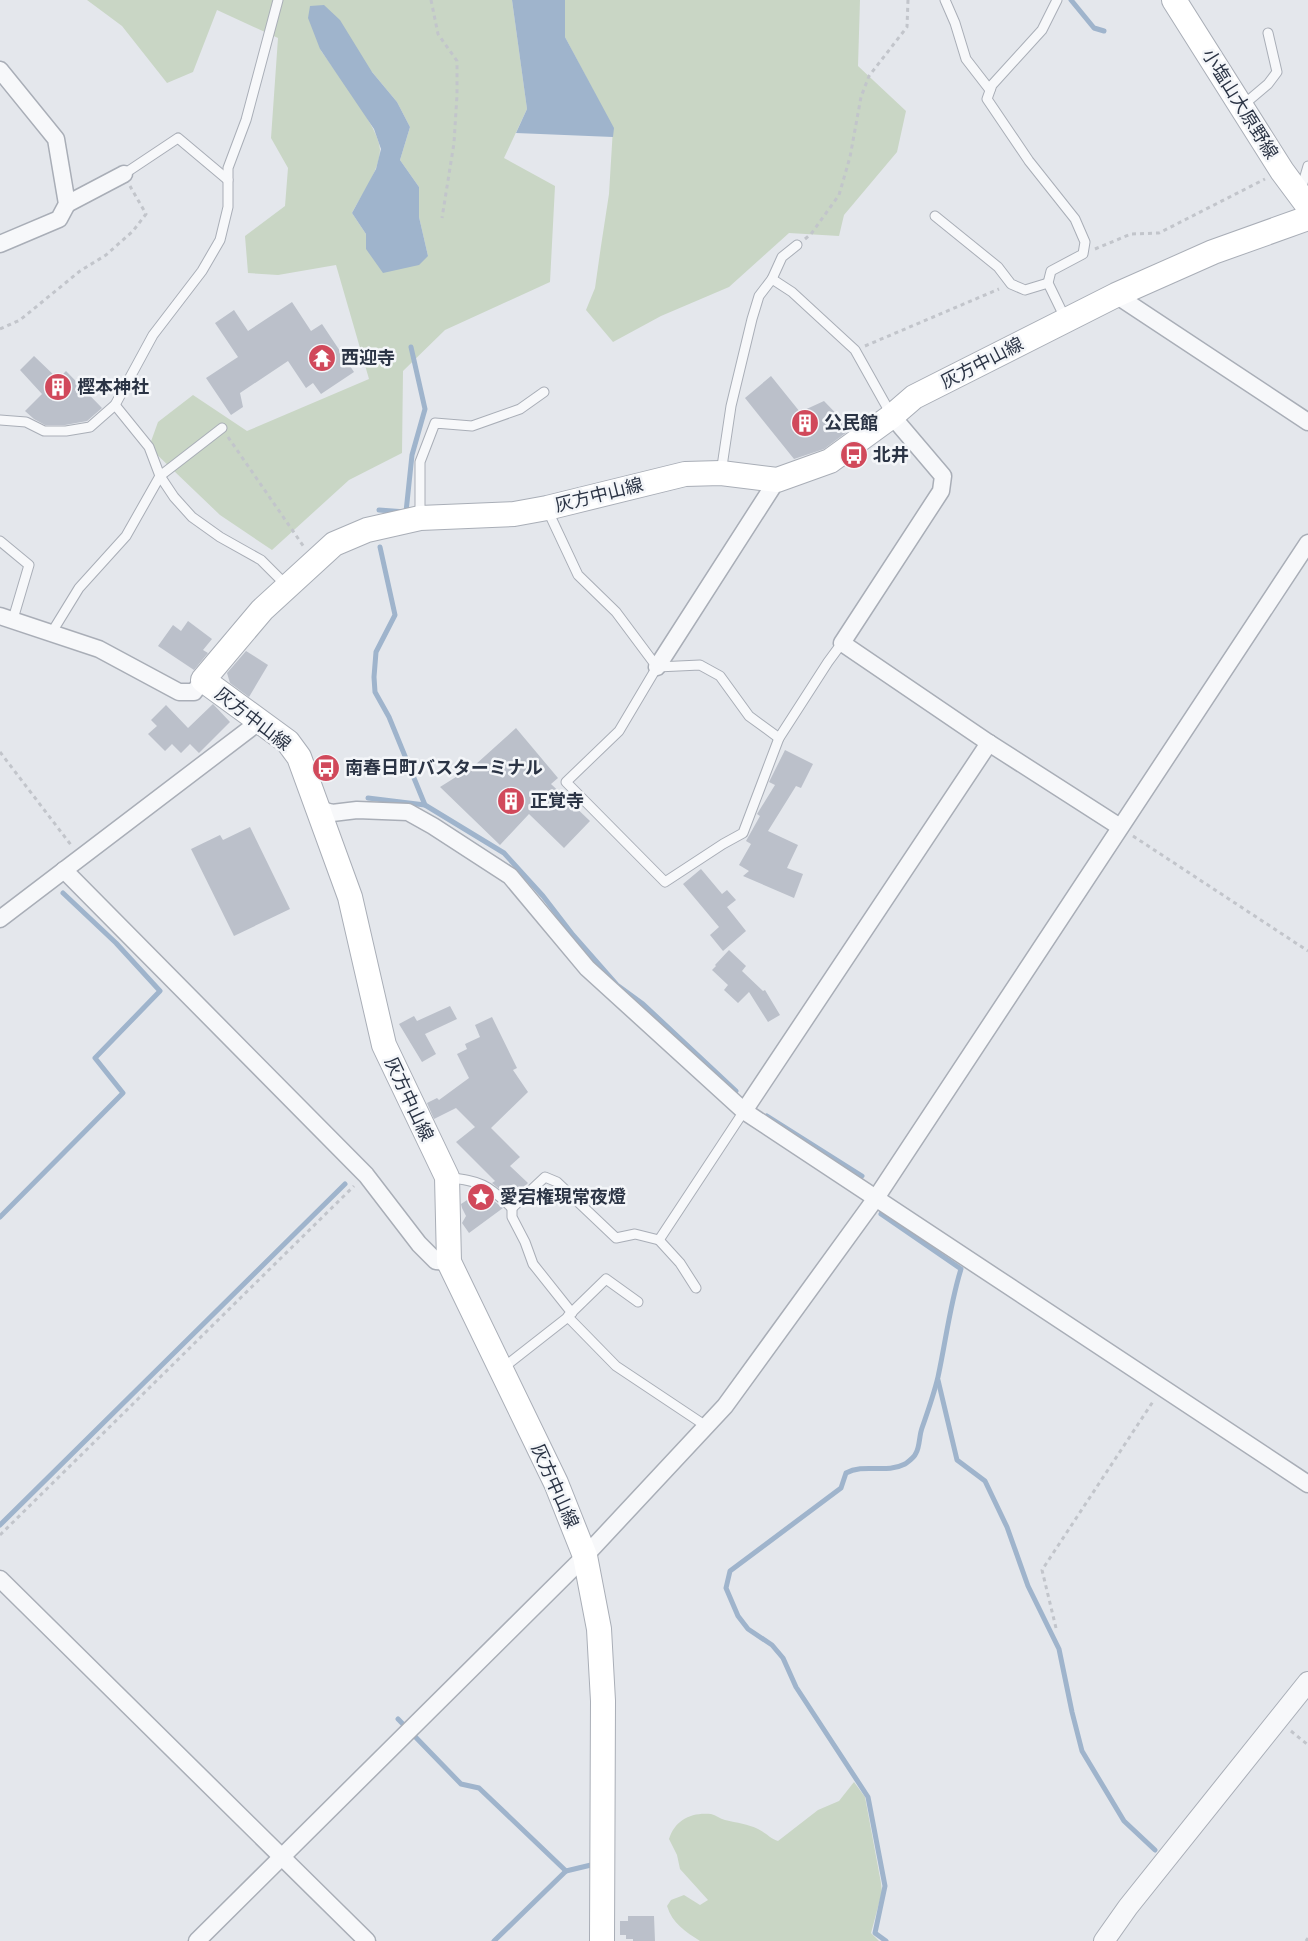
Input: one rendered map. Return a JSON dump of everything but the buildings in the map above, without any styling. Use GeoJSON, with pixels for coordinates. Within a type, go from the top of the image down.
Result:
{"type":"FeatureCollection","features":[{"type":"Feature","properties":{"kind":"main road","name":"小塩山大原野線"},"geometry":{"type":"LineString","coordinates":[[1174,0],[1282,171],[1304,201]]}},
{"type":"Feature","properties":{"kind":"main road","name":"灰方中山線"},"geometry":{"type":"LineString","coordinates":[[602,1941],[603,1701],[599,1629],[585,1556],[556,1483],[449,1262],[447,1177],[384,1045],[350,897],[299,757],[293,747],[202,680],[262,610],[334,544],[367,530],[420,518],[514,514],[547,508],[686,474],[721,473],[777,480],[830,461],[892,416],[914,397],[1116,295],[1213,252],[1308,218]]}},
{"type":"Feature","properties":{"kind":"street"},"geometry":{"type":"LineString","coordinates":[[1,72],[56,139],[67,204]]}},
{"type":"Feature","properties":{"kind":"street"},"geometry":{"type":"LineString","coordinates":[[0,244],[59,219],[67,204],[124,174]]}},
{"type":"Feature","properties":{"kind":"street"},"geometry":{"type":"LineString","coordinates":[[1116,295],[1308,422]]}},
{"type":"Feature","properties":{"kind":"street"},"geometry":{"type":"LineString","coordinates":[[892,416],[943,476],[941,491],[842,643],[989,743],[1120,827]]}},
{"type":"Feature","properties":{"kind":"street"},"geometry":{"type":"LineString","coordinates":[[658,667],[777,480]]}},
{"type":"Feature","properties":{"kind":"street"},"geometry":{"type":"LineString","coordinates":[[197,1941],[585,1556],[731,1398],[876,1198],[1308,543]]}},
{"type":"Feature","properties":{"kind":"street"},"geometry":{"type":"LineString","coordinates":[[6,617],[99,649],[179,692],[194,692],[202,680]]}},
{"type":"Feature","properties":{"kind":"street"},"geometry":{"type":"LineString","coordinates":[[0,919],[260,721]]}},
{"type":"Feature","properties":{"kind":"street"},"geometry":{"type":"LineString","coordinates":[[744,1110],[989,743]]}},
{"type":"Feature","properties":{"kind":"street"},"geometry":{"type":"LineString","coordinates":[[319,810],[332,813],[357,810],[408,812],[510,876],[587,968],[744,1110],[1308,1484]]}},
{"type":"Feature","properties":{"kind":"street"},"geometry":{"type":"LineString","coordinates":[[64,870],[366,1175],[419,1244],[436,1261],[449,1262]]}},
{"type":"Feature","properties":{"kind":"street"},"geometry":{"type":"LineString","coordinates":[[0,1579],[366,1941]]}},
{"type":"Feature","properties":{"kind":"street"},"geometry":{"type":"LineString","coordinates":[[1104,1941],[1128,1907],[1308,1682]]}},
{"type":"Feature","properties":{"kind":"lane"},"geometry":{"type":"LineString","coordinates":[[0,420],[26,422],[44,430],[66,431],[90,427],[115,405],[153,335],[202,271],[220,240],[228,207],[228,168],[246,120],[278,0]]}},
{"type":"Feature","properties":{"kind":"lane"},"geometry":{"type":"LineString","coordinates":[[945,0],[955,23],[966,59],[990,90]]}},
{"type":"Feature","properties":{"kind":"lane"},"geometry":{"type":"LineString","coordinates":[[1057,0],[1042,30],[992,85],[987,100],[1029,162],[1075,219],[1085,242],[1083,254],[1051,271],[1048,283],[1066,321]]}},
{"type":"Feature","properties":{"kind":"lane"},"geometry":{"type":"LineString","coordinates":[[1242,106],[1268,84],[1277,72],[1268,33]]}},
{"type":"Feature","properties":{"kind":"lane"},"geometry":{"type":"LineString","coordinates":[[124,174],[178,138],[228,180]]}},
{"type":"Feature","properties":{"kind":"lane"},"geometry":{"type":"LineString","coordinates":[[1304,201],[1308,166]]}},
{"type":"Feature","properties":{"kind":"lane"},"geometry":{"type":"LineString","coordinates":[[935,216],[998,267],[1011,284],[1025,290],[1048,283]]}},
{"type":"Feature","properties":{"kind":"lane"},"geometry":{"type":"LineString","coordinates":[[721,473],[731,406],[759,296],[772,279],[782,257],[797,245]]}},
{"type":"Feature","properties":{"kind":"lane"},"geometry":{"type":"LineString","coordinates":[[772,279],[792,292],[855,350],[892,416]]}},
{"type":"Feature","properties":{"kind":"lane"},"geometry":{"type":"LineString","coordinates":[[420,518],[420,462],[435,423],[472,426],[520,409],[544,392]]}},
{"type":"Feature","properties":{"kind":"lane"},"geometry":{"type":"LineString","coordinates":[[115,405],[149,447],[160,476],[174,497],[192,517],[220,537],[262,560],[287,587]]}},
{"type":"Feature","properties":{"kind":"lane"},"geometry":{"type":"LineString","coordinates":[[52,632],[79,588],[126,536],[160,476],[222,428]]}},
{"type":"Feature","properties":{"kind":"lane"},"geometry":{"type":"LineString","coordinates":[[547,508],[578,575],[616,612],[658,667]]}},
{"type":"Feature","properties":{"kind":"lane"},"geometry":{"type":"LineString","coordinates":[[0,542],[29,565],[6,617]]}},
{"type":"Feature","properties":{"kind":"lane"},"geometry":{"type":"LineString","coordinates":[[658,667],[619,731],[566,782],[665,882],[743,833],[779,738],[842,643]]}},
{"type":"Feature","properties":{"kind":"lane"},"geometry":{"type":"LineString","coordinates":[[658,667],[700,665],[720,676],[749,716],[779,738]]}},
{"type":"Feature","properties":{"kind":"lane"},"geometry":{"type":"LineString","coordinates":[[659,1240],[744,1110]]}},
{"type":"Feature","properties":{"kind":"lane"},"geometry":{"type":"LineString","coordinates":[[447,1177],[477,1182],[492,1189],[512,1208]]}},
{"type":"Feature","properties":{"kind":"lane"},"geometry":{"type":"LineString","coordinates":[[696,1288],[680,1264],[659,1240],[635,1234],[616,1238],[556,1182],[544,1177],[512,1208],[512,1217],[534,1264],[570,1315],[616,1366],[706,1426]]}},
{"type":"Feature","properties":{"kind":"lane"},"geometry":{"type":"LineString","coordinates":[[501,1370],[570,1315],[606,1279],[638,1302]]}},
{"type":"Feature","properties":{"kind":"path"},"geometry":{"type":"LineString","coordinates":[[431,0],[438,34],[457,61],[454,143],[442,218]]}},
{"type":"Feature","properties":{"kind":"path"},"geometry":{"type":"LineString","coordinates":[[797,245],[810,234],[839,195],[850,157],[861,96],[869,76],[908,27],[908,0]]}},
{"type":"Feature","properties":{"kind":"path"},"geometry":{"type":"LineString","coordinates":[[1083,254],[1131,234],[1159,233],[1282,171]]}},
{"type":"Feature","properties":{"kind":"path"},"geometry":{"type":"LineString","coordinates":[[0,329],[20,320],[80,271],[106,255],[133,232],[146,214],[124,174]]}},
{"type":"Feature","properties":{"kind":"path"},"geometry":{"type":"LineString","coordinates":[[855,350],[1011,284]]}},
{"type":"Feature","properties":{"kind":"path"},"geometry":{"type":"LineString","coordinates":[[222,428],[315,562]]}},
{"type":"Feature","properties":{"kind":"path"},"geometry":{"type":"LineString","coordinates":[[0,752],[80,858]]}},
{"type":"Feature","properties":{"kind":"path"},"geometry":{"type":"LineString","coordinates":[[1120,827],[1308,951]]}},
{"type":"Feature","properties":{"kind":"path"},"geometry":{"type":"LineString","coordinates":[[0,1535],[366,1175]]}},
{"type":"Feature","properties":{"kind":"path"},"geometry":{"type":"LineString","coordinates":[[1056,1628],[1042,1570],[1162,1387]]}},
{"type":"Feature","properties":{"kind":"green space"},"geometry":{"type":"Polygon","coordinates":[[[87,0],[512,0],[527,109],[504,158],[555,186],[550,282],[445,330],[403,371],[402,453],[349,480],[272,550],[220,515],[149,447],[158,422],[193,395],[247,431],[369,379],[336,265],[278,275],[248,273],[245,236],[285,206],[288,168],[271,138],[278,38],[217,10],[193,72],[167,83],[122,26],[87,0]],[[320,49],[365,114],[378,140],[380,150],[377,166],[352,213],[366,234],[366,249],[428,256],[419,217],[419,187],[400,160],[410,127],[397,102],[372,72],[320,49]]]}},
{"type":"Feature","properties":{"kind":"green space"},"geometry":{"type":"Polygon","coordinates":[[[565,0],[860,0],[858,66],[906,111],[897,152],[844,215],[839,236],[789,233],[729,287],[661,316],[613,342],[586,310],[595,288],[609,194],[613,128],[565,37],[565,0]]]}},
{"type":"Feature","properties":{"kind":"green space"},"geometry":{"type":"Polygon","coordinates":[[[854,1782],[865,1797],[881,1883],[882,1892],[871,1933],[879,1941],[700,1941],[672,1917],[667,1906],[671,1900],[684,1895],[700,1905],[708,1900],[680,1869],[677,1855],[669,1839],[680,1822],[697,1814],[711,1814],[754,1827],[778,1841],[818,1810],[839,1801],[854,1782]]]}},
{"type":"Feature","properties":{"kind":"water"},"geometry":{"type":"Polygon","coordinates":[[[512,0],[565,0],[565,37],[614,128],[613,137],[516,133],[527,109],[512,0]]]}},
{"type":"Feature","properties":{"kind":"water"},"geometry":{"type":"Polygon","coordinates":[[[324,5],[340,20],[372,72],[397,102],[410,127],[400,160],[419,187],[419,217],[428,256],[419,265],[383,273],[366,249],[366,234],[352,213],[376,169],[381,149],[374,129],[320,49],[308,18],[310,6],[324,5]]]}},
{"type":"Feature","properties":{"kind":"waterway"},"geometry":{"type":"LineString","coordinates":[[1071,0],[1094,28],[1104,31]]}},
{"type":"Feature","properties":{"kind":"waterway"},"geometry":{"type":"LineString","coordinates":[[379,510],[406,512],[412,455],[425,409],[411,347]]}},
{"type":"Feature","properties":{"kind":"waterway"},"geometry":{"type":"LineString","coordinates":[[380,547],[395,615],[376,652],[375,692],[389,717],[425,805]]}},
{"type":"Feature","properties":{"kind":"waterway"},"geometry":{"type":"LineString","coordinates":[[368,798],[425,805],[504,853],[543,896],[573,935],[617,985],[643,1004],[736,1091]]}},
{"type":"Feature","properties":{"kind":"waterway"},"geometry":{"type":"LineString","coordinates":[[0,1217],[123,1093],[95,1058],[160,991],[116,943],[63,893]]}},
{"type":"Feature","properties":{"kind":"waterway"},"geometry":{"type":"LineString","coordinates":[[767,1116],[862,1176]]}},
{"type":"Feature","properties":{"kind":"waterway"},"geometry":{"type":"LineString","coordinates":[[0,1525],[345,1184]]}},
{"type":"Feature","properties":{"kind":"waterway"},"geometry":{"type":"LineString","coordinates":[[881,1214],[961,1269],[938,1377],[915,1455],[905,1464],[898,1467],[860,1469],[846,1473],[841,1488],[730,1571],[726,1588],[738,1616],[748,1629],[772,1645],[783,1658],[796,1687],[868,1797],[885,1886],[875,1933],[886,1941]]}},
{"type":"Feature","properties":{"kind":"waterway"},"geometry":{"type":"LineString","coordinates":[[938,1380],[957,1460],[985,1481],[1007,1527],[1028,1586],[1059,1649],[1082,1751],[1124,1821],[1155,1850]]}},
{"type":"Feature","properties":{"kind":"waterway"},"geometry":{"type":"LineString","coordinates":[[398,1719],[461,1784],[479,1788],[566,1871]]}},
{"type":"Feature","properties":{"kind":"waterway"},"geometry":{"type":"LineString","coordinates":[[494,1941],[566,1871],[591,1865]]}},
{"type":"Feature","properties":{"kind":"place","name":"西迎寺"},"geometry":{"type":"Point","coordinates":[322,358]}},
{"type":"Feature","properties":{"kind":"place","name":"樫本神社"},"geometry":{"type":"Point","coordinates":[58,387]}},
{"type":"Feature","properties":{"kind":"place","name":"公民館"},"geometry":{"type":"Point","coordinates":[805,423]}},
{"type":"Feature","properties":{"kind":"place","name":"北井"},"geometry":{"type":"Point","coordinates":[854,455]}},
{"type":"Feature","properties":{"kind":"place","name":"南春日町バスターミナル"},"geometry":{"type":"Point","coordinates":[326,768]}},
{"type":"Feature","properties":{"kind":"place","name":"正覚寺"},"geometry":{"type":"Point","coordinates":[511,801]}},
{"type":"Feature","properties":{"kind":"place","name":"愛宕権現常夜燈"},"geometry":{"type":"Point","coordinates":[481,1197]}}]}
